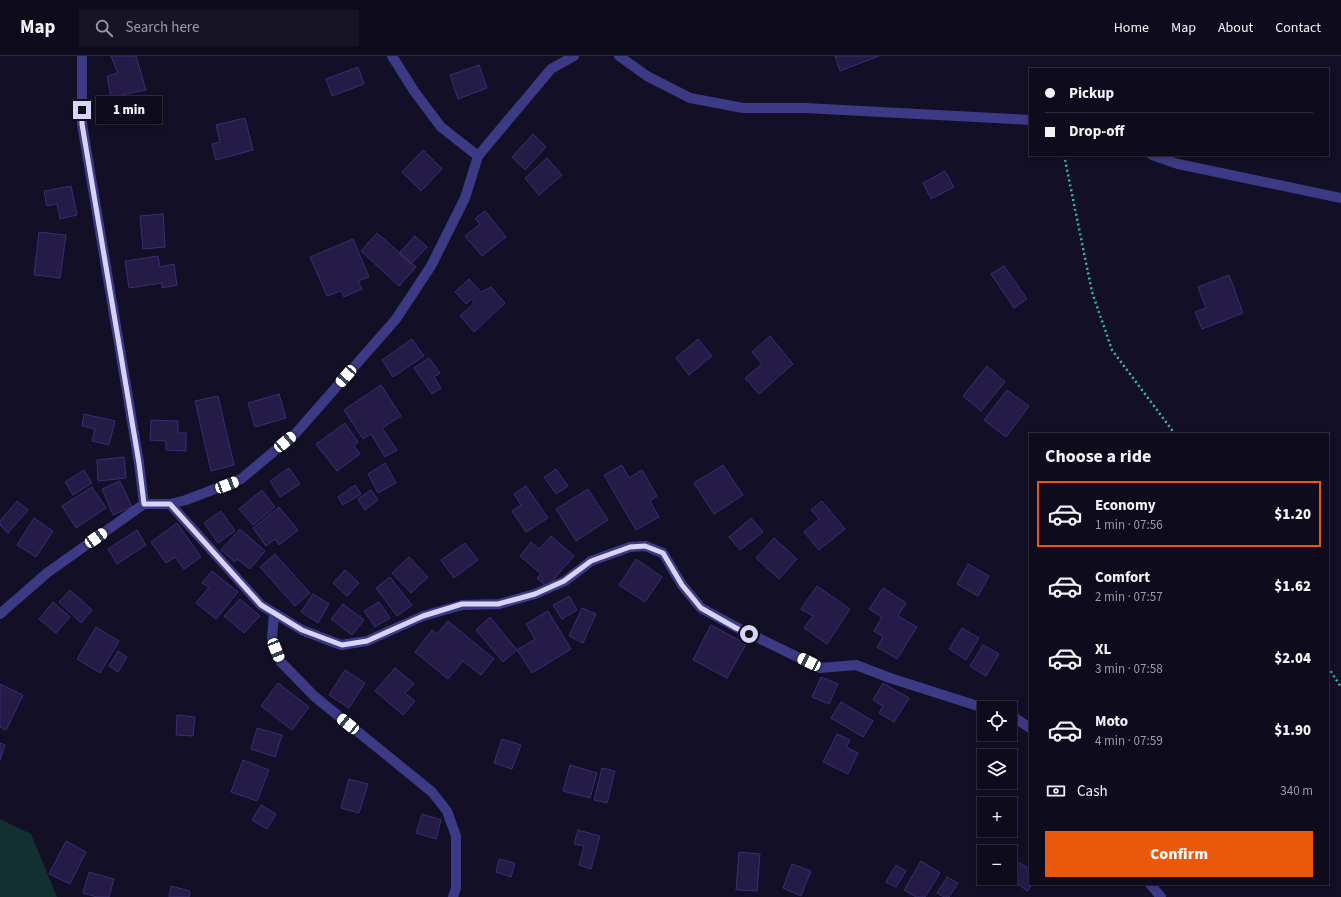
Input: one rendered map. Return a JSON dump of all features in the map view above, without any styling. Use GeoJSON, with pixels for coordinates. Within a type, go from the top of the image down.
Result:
{"type":"FeatureCollection","features":[{"type":"Feature","properties":{"kind":"street"},"geometry":{"type":"LineString","coordinates":[[82,56],[82,124],[139,463],[144,504]]}},
{"type":"Feature","properties":{"kind":"street"},"geometry":{"type":"LineString","coordinates":[[392,56],[414,91],[441,127],[478,156]]}},
{"type":"Feature","properties":{"kind":"street"},"geometry":{"type":"LineString","coordinates":[[0,614],[47,573],[144,504],[170,504],[186,500],[241,479],[296,433],[396,319],[431,266],[465,198],[478,156],[551,69],[574,56]]}},
{"type":"Feature","properties":{"kind":"street"},"geometry":{"type":"LineString","coordinates":[[619,56],[647,76],[690,98],[744,108],[805,108],[1029,120]]}},
{"type":"Feature","properties":{"kind":"street"},"geometry":{"type":"LineString","coordinates":[[1155,156],[1178,164],[1341,198]]}},
{"type":"Feature","properties":{"kind":"street"},"geometry":{"type":"LineString","coordinates":[[170,504],[261,605],[302,630],[342,645],[367,641],[423,616],[462,604],[498,604],[535,594],[564,581],[591,561],[630,547],[645,546],[663,553],[682,585],[701,608],[736,628],[820,668],[856,665],[890,678],[977,706]]}},
{"type":"Feature","properties":{"kind":"street"},"geometry":{"type":"LineString","coordinates":[[274,613],[272,639],[281,662],[314,696],[432,792],[447,812],[456,836],[456,888],[453,897]]}},
{"type":"Feature","properties":{"kind":"street"},"geometry":{"type":"LineString","coordinates":[[1017,720],[1029,727]]}},
{"type":"Feature","properties":{"kind":"street"},"geometry":{"type":"LineString","coordinates":[[1151,885],[1161,897]]}},
{"type":"Feature","properties":{"kind":"path"},"geometry":{"type":"LineString","coordinates":[[1064,156],[1092,292],[1112,350],[1174,433]]}},
{"type":"Feature","properties":{"kind":"path"},"geometry":{"type":"LineString","coordinates":[[1329,669],[1341,687]]}},
{"type":"Feature","properties":{"kind":"green space"},"geometry":{"type":"Polygon","coordinates":[[[0,819],[31,834],[57,897],[0,897],[0,819]]]}},
{"type":"Feature","properties":{"kind":"building"},"geometry":{"type":"Polygon","coordinates":[[[111,56],[136,56],[146,90],[111,97],[107,76],[118,73],[111,56]]]}},
{"type":"Feature","properties":{"kind":"building"},"geometry":{"type":"Polygon","coordinates":[[[835,56],[879,56],[840,71],[835,56]]]}},
{"type":"Feature","properties":{"kind":"building"},"geometry":{"type":"Polygon","coordinates":[[[479,65],[487,88],[458,99],[450,75],[479,65]]]}},
{"type":"Feature","properties":{"kind":"building"},"geometry":{"type":"Polygon","coordinates":[[[358,67],[364,84],[332,96],[326,79],[358,67]]]}},
{"type":"Feature","properties":{"kind":"building"},"geometry":{"type":"Polygon","coordinates":[[[245,118],[253,150],[216,160],[212,144],[220,142],[216,125],[245,118]]]}},
{"type":"Feature","properties":{"kind":"building"},"geometry":{"type":"Polygon","coordinates":[[[533,134],[546,147],[525,170],[512,157],[533,134]]]}},
{"type":"Feature","properties":{"kind":"building"},"geometry":{"type":"Polygon","coordinates":[[[423,150],[442,169],[421,191],[402,172],[423,150]]]}},
{"type":"Feature","properties":{"kind":"building"},"geometry":{"type":"Polygon","coordinates":[[[547,158],[562,175],[539,195],[525,178],[547,158]]]}},
{"type":"Feature","properties":{"kind":"building"},"geometry":{"type":"Polygon","coordinates":[[[945,171],[954,187],[931,199],[923,183],[945,171]]]}},
{"type":"Feature","properties":{"kind":"building"},"geometry":{"type":"Polygon","coordinates":[[[71,186],[77,215],[60,219],[57,204],[47,206],[44,191],[71,186]]]}},
{"type":"Feature","properties":{"kind":"building"},"geometry":{"type":"Polygon","coordinates":[[[485,211],[506,237],[482,256],[465,236],[480,224],[475,219],[485,211]]]}},
{"type":"Feature","properties":{"kind":"building"},"geometry":{"type":"Polygon","coordinates":[[[163,214],[165,247],[143,249],[140,216],[163,214]]]}},
{"type":"Feature","properties":{"kind":"building"},"geometry":{"type":"Polygon","coordinates":[[[39,232],[66,235],[60,278],[34,275],[39,232]]]}},
{"type":"Feature","properties":{"kind":"building"},"geometry":{"type":"Polygon","coordinates":[[[377,233],[416,267],[399,286],[361,251],[377,233]]]}},
{"type":"Feature","properties":{"kind":"building"},"geometry":{"type":"Polygon","coordinates":[[[415,236],[427,247],[411,264],[399,253],[415,236]]]}},
{"type":"Feature","properties":{"kind":"building"},"geometry":{"type":"Polygon","coordinates":[[[353,239],[369,277],[358,281],[362,289],[344,297],[341,291],[327,296],[310,257],[353,239]]]}},
{"type":"Feature","properties":{"kind":"building"},"geometry":{"type":"Polygon","coordinates":[[[158,256],[160,267],[174,264],[177,285],[162,288],[162,283],[129,288],[125,261],[158,256]]]}},
{"type":"Feature","properties":{"kind":"building"},"geometry":{"type":"Polygon","coordinates":[[[1004,266],[1027,299],[1014,308],[991,274],[1004,266]]]}},
{"type":"Feature","properties":{"kind":"building"},"geometry":{"type":"Polygon","coordinates":[[[1229,275],[1243,313],[1202,329],[1195,312],[1206,308],[1198,287],[1229,275]]]}},
{"type":"Feature","properties":{"kind":"building"},"geometry":{"type":"Polygon","coordinates":[[[469,279],[481,292],[491,287],[505,303],[474,332],[460,316],[474,303],[471,299],[466,304],[455,292],[469,279]]]}},
{"type":"Feature","properties":{"kind":"building"},"geometry":{"type":"Polygon","coordinates":[[[770,336],[793,364],[759,394],[745,378],[762,364],[752,352],[770,336]]]}},
{"type":"Feature","properties":{"kind":"building"},"geometry":{"type":"Polygon","coordinates":[[[412,339],[424,356],[393,377],[382,360],[412,339]]]}},
{"type":"Feature","properties":{"kind":"building"},"geometry":{"type":"Polygon","coordinates":[[[698,339],[712,356],[689,375],[676,358],[698,339]]]}},
{"type":"Feature","properties":{"kind":"building"},"geometry":{"type":"Polygon","coordinates":[[[429,358],[440,373],[434,377],[441,388],[432,394],[414,368],[429,358]]]}},
{"type":"Feature","properties":{"kind":"building"},"geometry":{"type":"Polygon","coordinates":[[[987,366],[1005,382],[981,411],[963,396],[987,366]]]}},
{"type":"Feature","properties":{"kind":"building"},"geometry":{"type":"Polygon","coordinates":[[[381,385],[401,416],[382,428],[397,450],[385,457],[371,434],[363,439],[344,410],[381,385]]]}},
{"type":"Feature","properties":{"kind":"building"},"geometry":{"type":"Polygon","coordinates":[[[1007,390],[1029,406],[1006,437],[984,420],[1007,390]]]}},
{"type":"Feature","properties":{"kind":"building"},"geometry":{"type":"Polygon","coordinates":[[[279,394],[286,418],[255,427],[248,403],[279,394]]]}},
{"type":"Feature","properties":{"kind":"building"},"geometry":{"type":"Polygon","coordinates":[[[218,396],[234,465],[211,471],[195,401],[218,396]]]}},
{"type":"Feature","properties":{"kind":"building"},"geometry":{"type":"Polygon","coordinates":[[[84,414],[115,421],[109,445],[92,441],[95,429],[82,426],[84,414]]]}},
{"type":"Feature","properties":{"kind":"building"},"geometry":{"type":"Polygon","coordinates":[[[151,420],[178,421],[178,433],[186,433],[186,451],[166,450],[166,441],[150,440],[151,420]]]}},
{"type":"Feature","properties":{"kind":"building"},"geometry":{"type":"Polygon","coordinates":[[[345,423],[358,442],[354,446],[360,454],[337,471],[316,444],[345,423]]]}},
{"type":"Feature","properties":{"kind":"building"},"geometry":{"type":"Polygon","coordinates":[[[124,457],[126,478],[98,481],[97,460],[124,457]]]}},
{"type":"Feature","properties":{"kind":"building"},"geometry":{"type":"Polygon","coordinates":[[[385,463],[396,483],[378,493],[368,474],[385,463]]]}},
{"type":"Feature","properties":{"kind":"building"},"geometry":{"type":"Polygon","coordinates":[[[622,465],[629,478],[642,470],[657,496],[650,501],[659,517],[636,530],[604,475],[622,465]]]}},
{"type":"Feature","properties":{"kind":"building"},"geometry":{"type":"Polygon","coordinates":[[[723,465],[743,495],[714,514],[694,483],[723,465]]]}},
{"type":"Feature","properties":{"kind":"building"},"geometry":{"type":"Polygon","coordinates":[[[289,468],[300,484],[280,497],[270,481],[289,468]]]}},
{"type":"Feature","properties":{"kind":"building"},"geometry":{"type":"Polygon","coordinates":[[[556,469],[568,486],[556,494],[544,477],[556,469]]]}},
{"type":"Feature","properties":{"kind":"building"},"geometry":{"type":"Polygon","coordinates":[[[84,470],[92,483],[73,495],[65,482],[84,470]]]}},
{"type":"Feature","properties":{"kind":"building"},"geometry":{"type":"Polygon","coordinates":[[[120,481],[132,507],[113,515],[102,489],[120,481]]]}},
{"type":"Feature","properties":{"kind":"building"},"geometry":{"type":"Polygon","coordinates":[[[355,485],[361,494],[343,505],[338,497],[355,485]]]}},
{"type":"Feature","properties":{"kind":"building"},"geometry":{"type":"Polygon","coordinates":[[[526,486],[548,518],[526,532],[512,511],[521,505],[514,494],[526,486]]]}},
{"type":"Feature","properties":{"kind":"building"},"geometry":{"type":"Polygon","coordinates":[[[92,487],[106,508],[76,528],[62,506],[92,487]]]}},
{"type":"Feature","properties":{"kind":"building"},"geometry":{"type":"Polygon","coordinates":[[[588,489],[608,520],[576,541],[556,509],[588,489]]]}},
{"type":"Feature","properties":{"kind":"building"},"geometry":{"type":"Polygon","coordinates":[[[262,490],[275,507],[253,525],[239,509],[262,490]]]}},
{"type":"Feature","properties":{"kind":"building"},"geometry":{"type":"Polygon","coordinates":[[[371,490],[378,500],[365,510],[358,499],[371,490]]]}},
{"type":"Feature","properties":{"kind":"building"},"geometry":{"type":"Polygon","coordinates":[[[17,501],[28,510],[8,533],[0,525],[0,521],[17,501]]]}},
{"type":"Feature","properties":{"kind":"building"},"geometry":{"type":"Polygon","coordinates":[[[822,501],[845,529],[819,550],[804,532],[819,519],[811,510],[822,501]]]}},
{"type":"Feature","properties":{"kind":"building"},"geometry":{"type":"Polygon","coordinates":[[[279,507],[298,530],[279,545],[275,539],[266,546],[253,528],[279,507]]]}},
{"type":"Feature","properties":{"kind":"building"},"geometry":{"type":"Polygon","coordinates":[[[221,511],[235,531],[218,543],[204,523],[221,511]]]}},
{"type":"Feature","properties":{"kind":"building"},"geometry":{"type":"Polygon","coordinates":[[[34,518],[53,531],[36,557],[17,545],[34,518]]]}},
{"type":"Feature","properties":{"kind":"building"},"geometry":{"type":"Polygon","coordinates":[[[751,518],[763,532],[740,550],[729,537],[751,518]]]}},
{"type":"Feature","properties":{"kind":"building"},"geometry":{"type":"Polygon","coordinates":[[[177,523],[201,557],[184,569],[175,557],[166,563],[151,542],[177,523]]]}},
{"type":"Feature","properties":{"kind":"building"},"geometry":{"type":"Polygon","coordinates":[[[240,529],[265,551],[250,569],[237,559],[235,562],[221,550],[240,529]]]}},
{"type":"Feature","properties":{"kind":"building"},"geometry":{"type":"Polygon","coordinates":[[[137,530],[146,545],[117,564],[108,549],[137,530]]]}},
{"type":"Feature","properties":{"kind":"building"},"geometry":{"type":"Polygon","coordinates":[[[551,536],[574,556],[547,587],[537,578],[541,574],[520,556],[531,542],[539,549],[551,536]]]}},
{"type":"Feature","properties":{"kind":"building"},"geometry":{"type":"Polygon","coordinates":[[[774,538],[797,559],[779,579],[756,558],[774,538]]]}},
{"type":"Feature","properties":{"kind":"building"},"geometry":{"type":"Polygon","coordinates":[[[465,543],[478,560],[454,578],[441,560],[465,543]]]}},
{"type":"Feature","properties":{"kind":"building"},"geometry":{"type":"Polygon","coordinates":[[[275,554],[310,593],[295,606],[260,567],[275,554]]]}},
{"type":"Feature","properties":{"kind":"building"},"geometry":{"type":"Polygon","coordinates":[[[409,557],[428,577],[411,593],[392,573],[409,557]]]}},
{"type":"Feature","properties":{"kind":"building"},"geometry":{"type":"Polygon","coordinates":[[[636,559],[662,577],[645,602],[619,585],[636,559]]]}},
{"type":"Feature","properties":{"kind":"building"},"geometry":{"type":"Polygon","coordinates":[[[968,564],[989,576],[978,596],[957,584],[968,564]]]}},
{"type":"Feature","properties":{"kind":"building"},"geometry":{"type":"Polygon","coordinates":[[[345,570],[359,583],[347,596],[333,583],[345,570]]]}},
{"type":"Feature","properties":{"kind":"building"},"geometry":{"type":"Polygon","coordinates":[[[212,571],[238,592],[216,619],[196,603],[209,587],[202,583],[212,571]]]}},
{"type":"Feature","properties":{"kind":"building"},"geometry":{"type":"Polygon","coordinates":[[[390,577],[412,605],[397,616],[376,588],[390,577]]]}},
{"type":"Feature","properties":{"kind":"building"},"geometry":{"type":"Polygon","coordinates":[[[817,586],[850,609],[827,644],[804,628],[813,616],[801,609],[817,586]]]}},
{"type":"Feature","properties":{"kind":"building"},"geometry":{"type":"Polygon","coordinates":[[[883,588],[906,603],[898,616],[917,627],[897,659],[877,647],[883,637],[874,631],[882,617],[869,609],[883,588]]]}},
{"type":"Feature","properties":{"kind":"building"},"geometry":{"type":"Polygon","coordinates":[[[70,590],[92,610],[81,623],[59,602],[70,590]]]}},
{"type":"Feature","properties":{"kind":"building"},"geometry":{"type":"Polygon","coordinates":[[[313,594],[329,604],[318,623],[301,612],[313,594]]]}},
{"type":"Feature","properties":{"kind":"building"},"geometry":{"type":"Polygon","coordinates":[[[569,596],[577,610],[562,619],[553,605],[569,596]]]}},
{"type":"Feature","properties":{"kind":"building"},"geometry":{"type":"Polygon","coordinates":[[[240,599],[260,616],[244,633],[224,616],[240,599]]]}},
{"type":"Feature","properties":{"kind":"building"},"geometry":{"type":"Polygon","coordinates":[[[53,602],[70,617],[56,633],[39,619],[53,602]]]}},
{"type":"Feature","properties":{"kind":"building"},"geometry":{"type":"Polygon","coordinates":[[[379,602],[390,618],[375,627],[364,611],[379,602]]]}},
{"type":"Feature","properties":{"kind":"building"},"geometry":{"type":"Polygon","coordinates":[[[343,604],[364,620],[352,635],[331,619],[343,604]]]}},
{"type":"Feature","properties":{"kind":"building"},"geometry":{"type":"Polygon","coordinates":[[[582,608],[596,614],[583,643],[569,636],[582,608]]]}},
{"type":"Feature","properties":{"kind":"building"},"geometry":{"type":"Polygon","coordinates":[[[548,611],[571,649],[532,673],[517,650],[535,639],[526,624],[548,611]]]}},
{"type":"Feature","properties":{"kind":"building"},"geometry":{"type":"Polygon","coordinates":[[[490,617],[517,650],[503,662],[476,630],[490,617]]]}},
{"type":"Feature","properties":{"kind":"building"},"geometry":{"type":"Polygon","coordinates":[[[448,621],[494,659],[481,675],[463,661],[448,679],[415,652],[432,630],[437,634],[448,621]]]}},
{"type":"Feature","properties":{"kind":"building"},"geometry":{"type":"Polygon","coordinates":[[[711,625],[746,644],[727,678],[693,660],[711,625]]]}},
{"type":"Feature","properties":{"kind":"building"},"geometry":{"type":"Polygon","coordinates":[[[96,627],[119,641],[100,673],[77,659],[96,627]]]}},
{"type":"Feature","properties":{"kind":"building"},"geometry":{"type":"Polygon","coordinates":[[[962,628],[979,638],[966,660],[949,649],[962,628]]]}},
{"type":"Feature","properties":{"kind":"building"},"geometry":{"type":"Polygon","coordinates":[[[983,645],[999,654],[986,676],[970,666],[983,645]]]}},
{"type":"Feature","properties":{"kind":"building"},"geometry":{"type":"Polygon","coordinates":[[[118,651],[127,657],[118,672],[109,666],[118,651]]]}},
{"type":"Feature","properties":{"kind":"building"},"geometry":{"type":"Polygon","coordinates":[[[395,668],[414,684],[405,693],[415,701],[403,715],[375,691],[395,668]]]}},
{"type":"Feature","properties":{"kind":"building"},"geometry":{"type":"Polygon","coordinates":[[[345,670],[365,683],[349,708],[329,695],[345,670]]]}},
{"type":"Feature","properties":{"kind":"building"},"geometry":{"type":"Polygon","coordinates":[[[821,677],[838,684],[829,704],[812,697],[821,677]]]}},
{"type":"Feature","properties":{"kind":"building"},"geometry":{"type":"Polygon","coordinates":[[[278,683],[309,707],[292,730],[261,706],[278,683]]]}},
{"type":"Feature","properties":{"kind":"building"},"geometry":{"type":"Polygon","coordinates":[[[883,683],[909,698],[894,722],[879,713],[883,706],[873,700],[883,683]]]}},
{"type":"Feature","properties":{"kind":"building"},"geometry":{"type":"Polygon","coordinates":[[[0,684],[23,695],[6,730],[0,727],[0,684]]]}},
{"type":"Feature","properties":{"kind":"building"},"geometry":{"type":"Polygon","coordinates":[[[841,702],[873,721],[863,737],[831,718],[841,702]]]}},
{"type":"Feature","properties":{"kind":"building"},"geometry":{"type":"Polygon","coordinates":[[[177,715],[195,717],[193,736],[176,735],[177,715]]]}},
{"type":"Feature","properties":{"kind":"building"},"geometry":{"type":"Polygon","coordinates":[[[257,728],[282,735],[275,757],[251,749],[257,728]]]}},
{"type":"Feature","properties":{"kind":"building"},"geometry":{"type":"Polygon","coordinates":[[[837,734],[850,740],[846,747],[858,753],[848,774],[823,762],[837,734]]]}},
{"type":"Feature","properties":{"kind":"building"},"geometry":{"type":"Polygon","coordinates":[[[502,739],[521,745],[512,769],[494,763],[502,739]]]}},
{"type":"Feature","properties":{"kind":"building"},"geometry":{"type":"Polygon","coordinates":[[[0,743],[5,745],[0,760],[0,743]]]}},
{"type":"Feature","properties":{"kind":"building"},"geometry":{"type":"Polygon","coordinates":[[[243,760],[269,770],[257,801],[231,792],[243,760]]]}},
{"type":"Feature","properties":{"kind":"building"},"geometry":{"type":"Polygon","coordinates":[[[570,765],[597,773],[590,798],[563,791],[570,765]]]}},
{"type":"Feature","properties":{"kind":"building"},"geometry":{"type":"Polygon","coordinates":[[[602,768],[615,771],[607,803],[594,800],[602,768]]]}},
{"type":"Feature","properties":{"kind":"building"},"geometry":{"type":"Polygon","coordinates":[[[349,779],[368,784],[359,813],[341,808],[349,779]]]}},
{"type":"Feature","properties":{"kind":"building"},"geometry":{"type":"Polygon","coordinates":[[[261,805],[276,814],[267,829],[252,820],[261,805]]]}},
{"type":"Feature","properties":{"kind":"building"},"geometry":{"type":"Polygon","coordinates":[[[422,814],[441,820],[436,839],[416,833],[422,814]]]}},
{"type":"Feature","properties":{"kind":"building"},"geometry":{"type":"Polygon","coordinates":[[[578,830],[600,836],[591,869],[579,865],[584,846],[574,844],[578,830]]]}},
{"type":"Feature","properties":{"kind":"building"},"geometry":{"type":"Polygon","coordinates":[[[66,841],[86,852],[70,884],[49,874],[66,841]]]}},
{"type":"Feature","properties":{"kind":"building"},"geometry":{"type":"Polygon","coordinates":[[[739,852],[760,854],[757,891],[736,890],[739,852]]]}},
{"type":"Feature","properties":{"kind":"building"},"geometry":{"type":"Polygon","coordinates":[[[499,859],[515,863],[511,877],[496,872],[499,859]]]}},
{"type":"Feature","properties":{"kind":"building"},"geometry":{"type":"Polygon","coordinates":[[[921,861],[940,873],[925,897],[916,897],[904,890],[921,861]]]}},
{"type":"Feature","properties":{"kind":"building"},"geometry":{"type":"Polygon","coordinates":[[[1017,862],[1029,868],[1029,885],[1031,885],[1028,891],[1017,884],[1017,862]]]}},
{"type":"Feature","properties":{"kind":"building"},"geometry":{"type":"Polygon","coordinates":[[[792,864],[811,871],[801,896],[783,888],[792,864]]]}},
{"type":"Feature","properties":{"kind":"building"},"geometry":{"type":"Polygon","coordinates":[[[896,865],[906,871],[896,887],[886,882],[896,865]]]}},
{"type":"Feature","properties":{"kind":"building"},"geometry":{"type":"Polygon","coordinates":[[[89,872],[114,879],[109,897],[97,897],[83,893],[89,872]]]}},
{"type":"Feature","properties":{"kind":"building"},"geometry":{"type":"Polygon","coordinates":[[[947,877],[958,883],[949,897],[944,897],[937,893],[947,877]]]}},
{"type":"Feature","properties":{"kind":"building"},"geometry":{"type":"Polygon","coordinates":[[[171,886],[190,891],[189,897],[169,897],[171,886]]]}},
{"type":"Feature","properties":{"kind":"route"},"geometry":{"type":"LineString","coordinates":[[82,110],[82,124],[139,463],[144,504],[170,504],[261,605],[302,630],[342,645],[367,641],[423,616],[462,604],[498,604],[535,594],[564,581],[591,561],[630,547],[645,546],[663,553],[682,585],[701,608],[749,634]]}}]}
